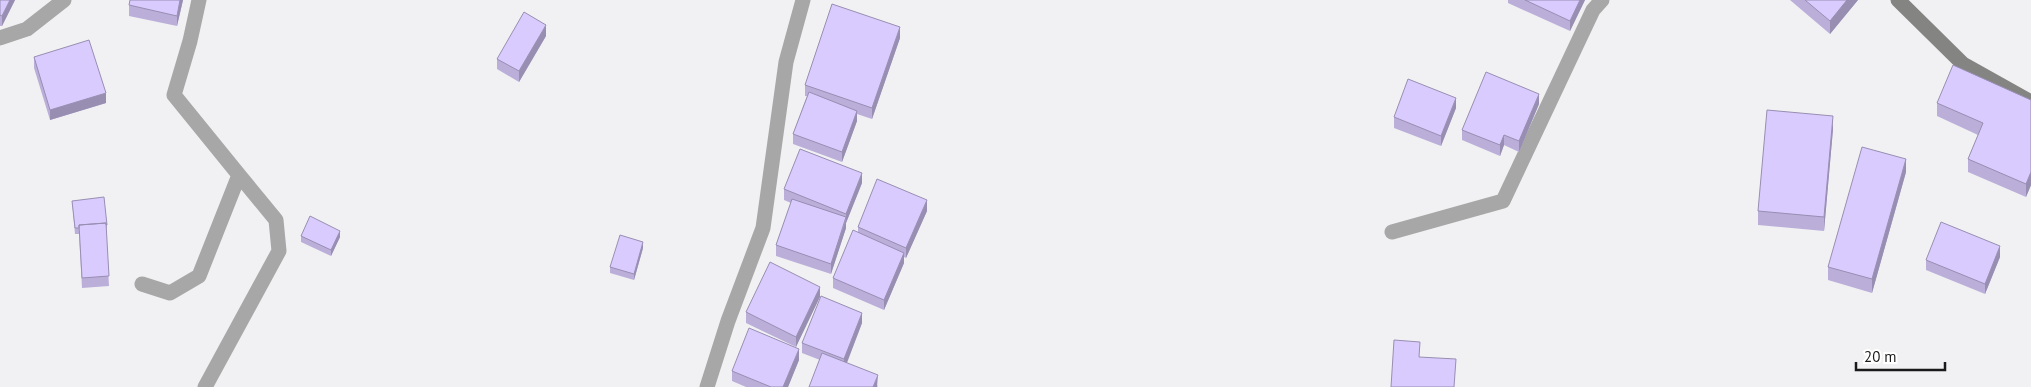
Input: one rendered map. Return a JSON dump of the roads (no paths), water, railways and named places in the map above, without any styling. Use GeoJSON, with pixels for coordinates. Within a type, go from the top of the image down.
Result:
{"type":"FeatureCollection","features":[{"type":"Feature","properties":{"kind":"street"},"geometry":{"type":"LineString","coordinates":[[0,38],[27,30],[64,0]]}},
{"type":"Feature","properties":{"kind":"street"},"geometry":{"type":"LineString","coordinates":[[199,0],[174,95],[276,220],[279,251],[205,387]]}},
{"type":"Feature","properties":{"kind":"street"},"geometry":{"type":"LineString","coordinates":[[706,387],[728,321],[763,228],[786,62],[803,0]]}},
{"type":"Feature","properties":{"kind":"street"},"geometry":{"type":"LineString","coordinates":[[1392,232],[1503,201],[1593,10],[1602,0]]}},
{"type":"Feature","properties":{"kind":"street"},"geometry":{"type":"LineString","coordinates":[[1898,0],[1963,64],[2031,102]]}},
{"type":"Feature","properties":{"kind":"street"},"geometry":{"type":"LineString","coordinates":[[142,284],[170,293],[199,276],[239,175]]}}]}
